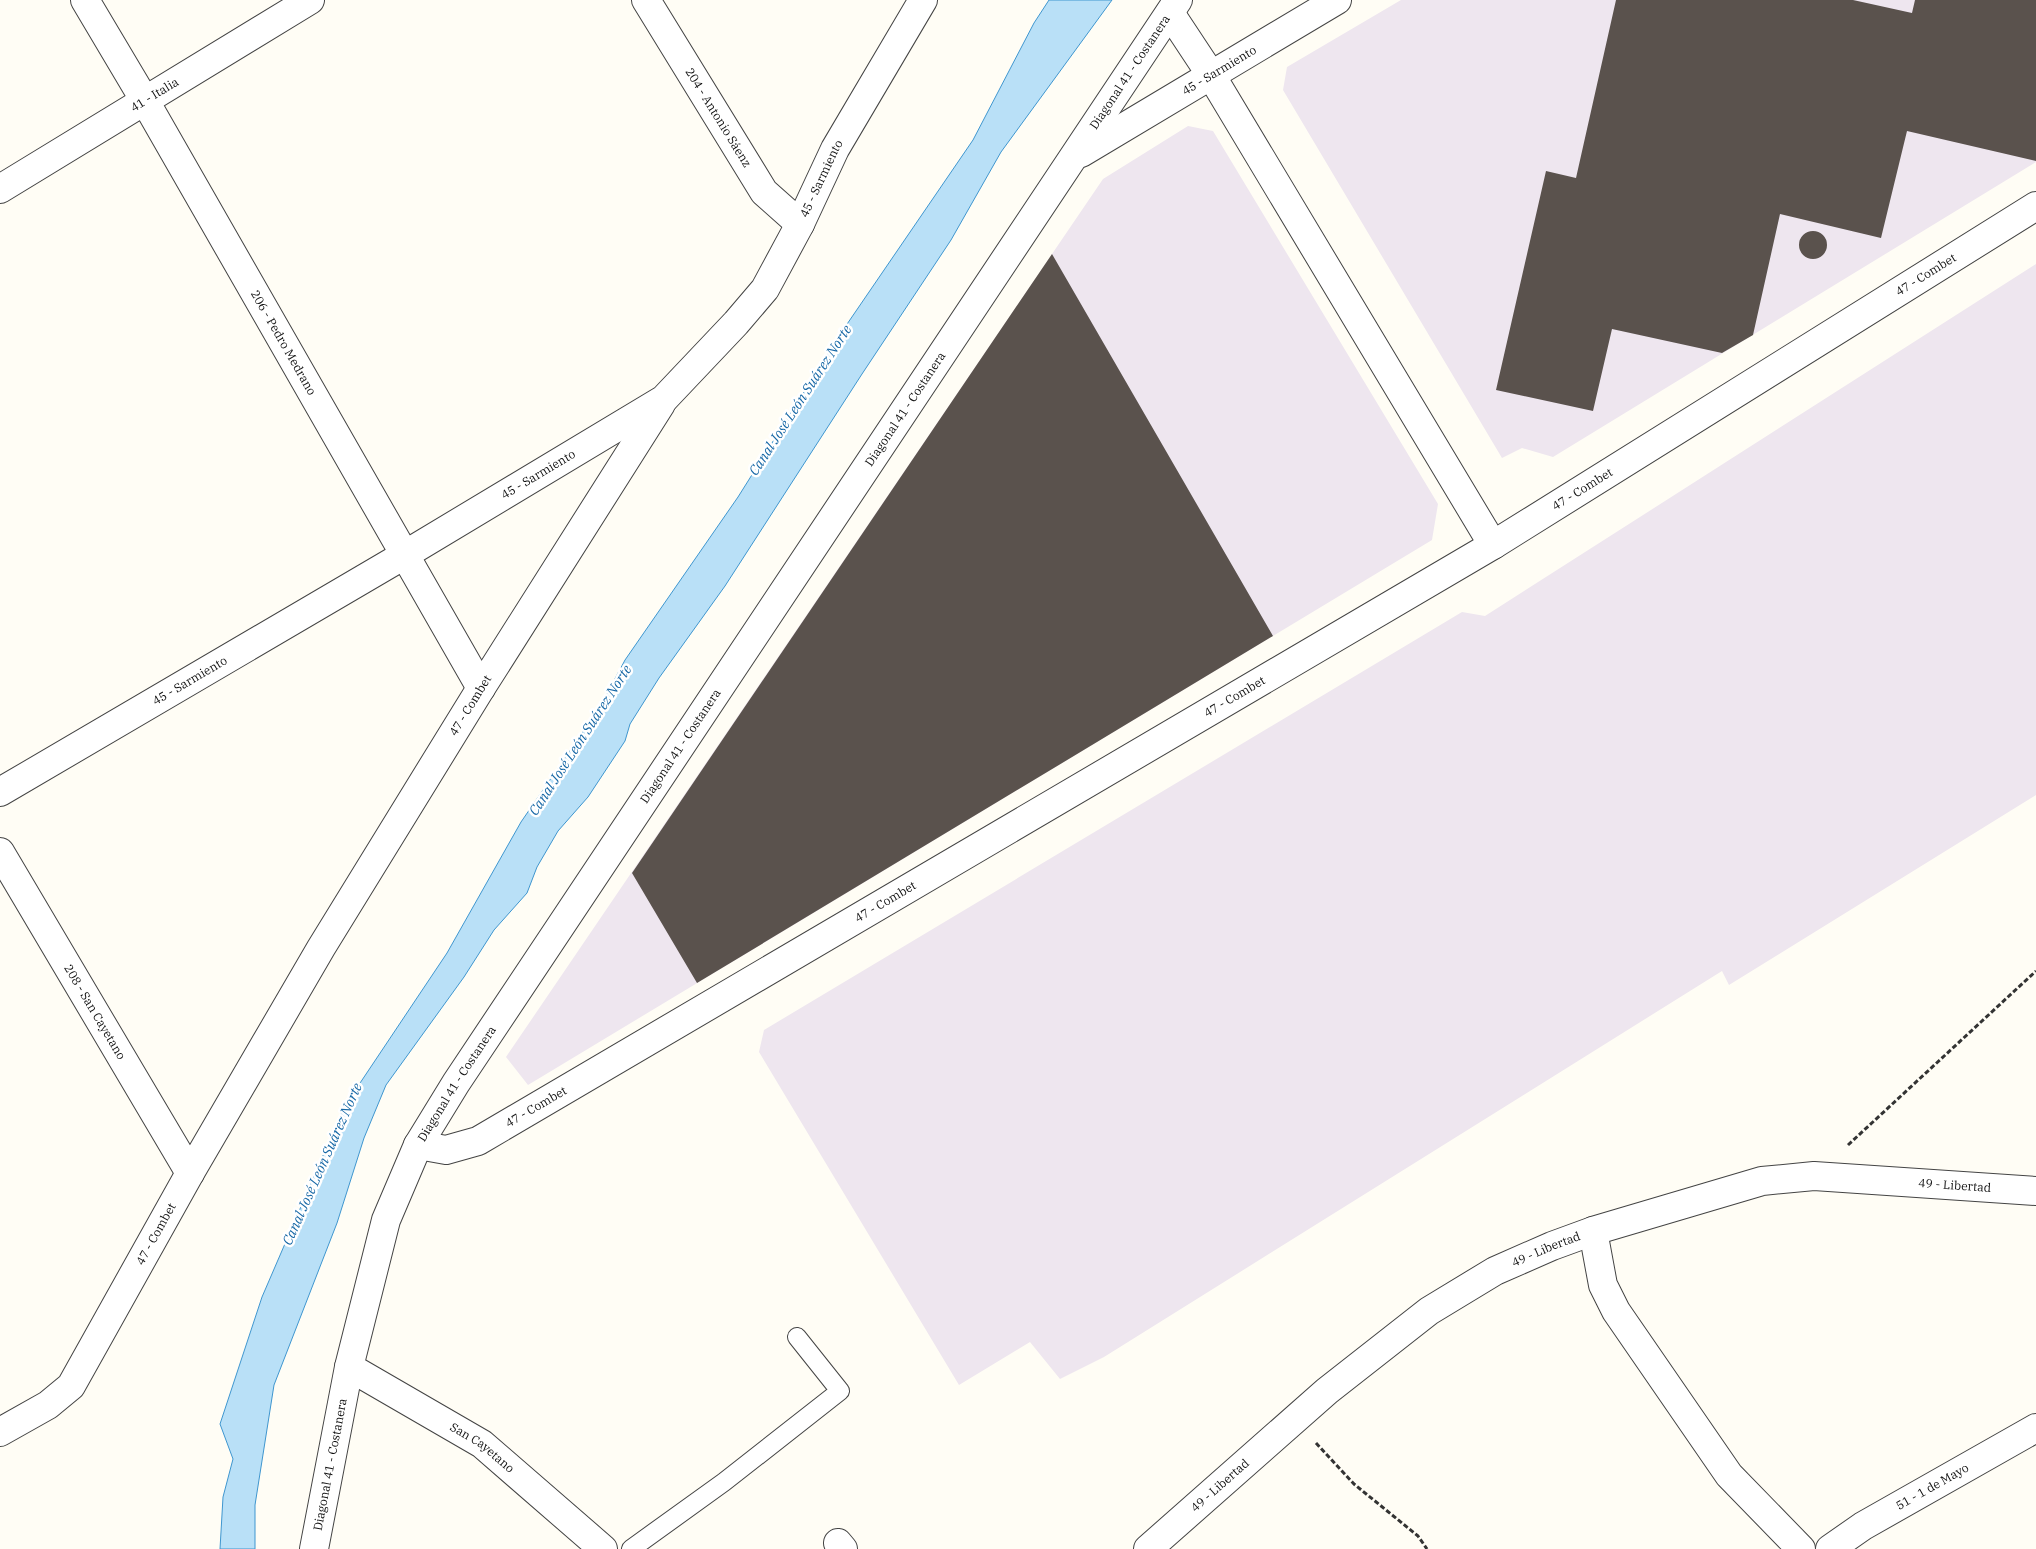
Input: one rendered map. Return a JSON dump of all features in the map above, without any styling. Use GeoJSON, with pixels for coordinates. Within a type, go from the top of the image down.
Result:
{"type":"FeatureCollection","features":[{"type":"Feature","properties":{"kind":"street","name":"206 - Pedro Medrano"},"geometry":{"type":"LineString","coordinates":[[85,0],[406,554],[481,688]]}},
{"type":"Feature","properties":{"kind":"street","name":"41 - Italia"},"geometry":{"type":"LineString","coordinates":[[0,189],[310,0]]}},
{"type":"Feature","properties":{"kind":"street","name":"204 - Antonio Sáenz"},"geometry":{"type":"LineString","coordinates":[[646,0],[764,192],[800,224]]}},
{"type":"Feature","properties":{"kind":"street","name":"45 - Sarmiento"},"geometry":{"type":"LineString","coordinates":[[0,792],[406,554],[664,399],[736,323],[765,289],[800,224],[835,149],[923,0]]}},
{"type":"Feature","properties":{"kind":"street","name":"45 - Sarmiento"},"geometry":{"type":"LineString","coordinates":[[1075,157],[1337,0]]}},
{"type":"Feature","properties":{"kind":"street"},"geometry":{"type":"LineString","coordinates":[[1174,6],[1211,74],[1493,546]]}},
{"type":"Feature","properties":{"kind":"street","name":"Diagonal 41 - Costanera"},"geometry":{"type":"LineString","coordinates":[[314,1549],[349,1367],[386,1220],[418,1145],[456,1083],[1174,6]]}},
{"type":"Feature","properties":{"kind":"street","name":"47 - Combet"},"geometry":{"type":"LineString","coordinates":[[418,1145],[446,1150],[478,1141],[1493,546],[2036,206]]}},
{"type":"Feature","properties":{"kind":"street","name":"47 - Combet"},"geometry":{"type":"LineString","coordinates":[[0,1432],[48,1405],[71,1386],[190,1173],[320,948],[481,688],[664,399]]}},
{"type":"Feature","properties":{"kind":"street","name":"208 - San Cayetano"},"geometry":{"type":"LineString","coordinates":[[0,852],[190,1173]]}},
{"type":"Feature","properties":{"kind":"street","name":"49 - Libertad"},"geometry":{"type":"LineString","coordinates":[[1148,1549],[1327,1391],[1429,1311],[1495,1271],[1552,1246],[1593,1231],[1762,1181],[1814,1176],[2036,1191]]}},
{"type":"Feature","properties":{"kind":"street"},"geometry":{"type":"LineString","coordinates":[[1593,1231],[1603,1285],[1616,1311],[1729,1475],[1801,1549]]}},
{"type":"Feature","properties":{"kind":"street","name":"San Cayetano"},"geometry":{"type":"LineString","coordinates":[[349,1367],[482,1444],[602,1549]]}},
{"type":"Feature","properties":{"kind":"street","name":"51 - 1 de Mayo"},"geometry":{"type":"LineString","coordinates":[[1830,1549],[1863,1526],[2036,1428]]}},
{"type":"Feature","properties":{"kind":"lane"},"geometry":{"type":"LineString","coordinates":[[631,1549],[724,1482],[840,1391],[797,1337]]}},
{"type":"Feature","properties":{"kind":"path"},"geometry":{"type":"LineString","coordinates":[[1814,1176],[2036,971]]}},
{"type":"Feature","properties":{"kind":"path"},"geometry":{"type":"LineString","coordinates":[[1295,1419],[1354,1484],[1418,1536],[1427,1549]]}},
{"type":"Feature","properties":{"kind":"shaded area"},"geometry":{"type":"Polygon","coordinates":[[[1401,0],[2036,0],[2036,162],[1553,457],[1522,448],[1502,458],[1283,90],[1287,67],[1401,0]]]}},
{"type":"Feature","properties":{"kind":"shaded area"},"geometry":{"type":"Polygon","coordinates":[[[1188,126],[1213,131],[1438,504],[1432,540],[528,1085],[506,1057],[1103,179],[1188,126]]]}},
{"type":"Feature","properties":{"kind":"shaded area"},"geometry":{"type":"Polygon","coordinates":[[[2036,264],[2036,795],[1729,985],[1722,971],[1104,1357],[1060,1379],[1030,1342],[959,1385],[759,1052],[764,1030],[1462,612],[1485,616],[2036,264]]]}},
{"type":"Feature","properties":{"kind":"water","name":"Canal José León Suárez Norte"},"geometry":{"type":"Polygon","coordinates":[[[1049,0],[1112,0],[1001,152],[951,240],[725,586],[659,678],[630,724],[625,741],[588,797],[558,831],[537,867],[527,893],[494,930],[464,977],[386,1085],[364,1138],[337,1223],[274,1385],[255,1505],[255,1549],[220,1549],[223,1497],[233,1459],[220,1424],[262,1297],[344,1107],[447,953],[521,822],[600,707],[625,660],[738,497],[843,330],[973,140],[1034,23],[1049,0]]]}},
{"type":"Feature","properties":{"kind":"building"},"geometry":{"type":"Polygon","coordinates":[[[1616,0],[1853,0],[1912,13],[1915,0],[2036,0],[2036,161],[1907,131],[1881,238],[1780,214],[1753,335],[1722,353],[1612,329],[1593,411],[1496,390],[1546,171],[1576,178],[1616,0]]]}},
{"type":"Feature","properties":{"kind":"building"},"geometry":{"type":"Polygon","coordinates":[[[1813,231],[1823,235],[1827,245],[1823,255],[1813,259],[1803,255],[1799,245],[1803,235],[1813,231]]]}},
{"type":"Feature","properties":{"kind":"building"},"geometry":{"type":"Polygon","coordinates":[[[1052,254],[1273,636],[697,983],[632,873],[1052,254]]]}}]}
